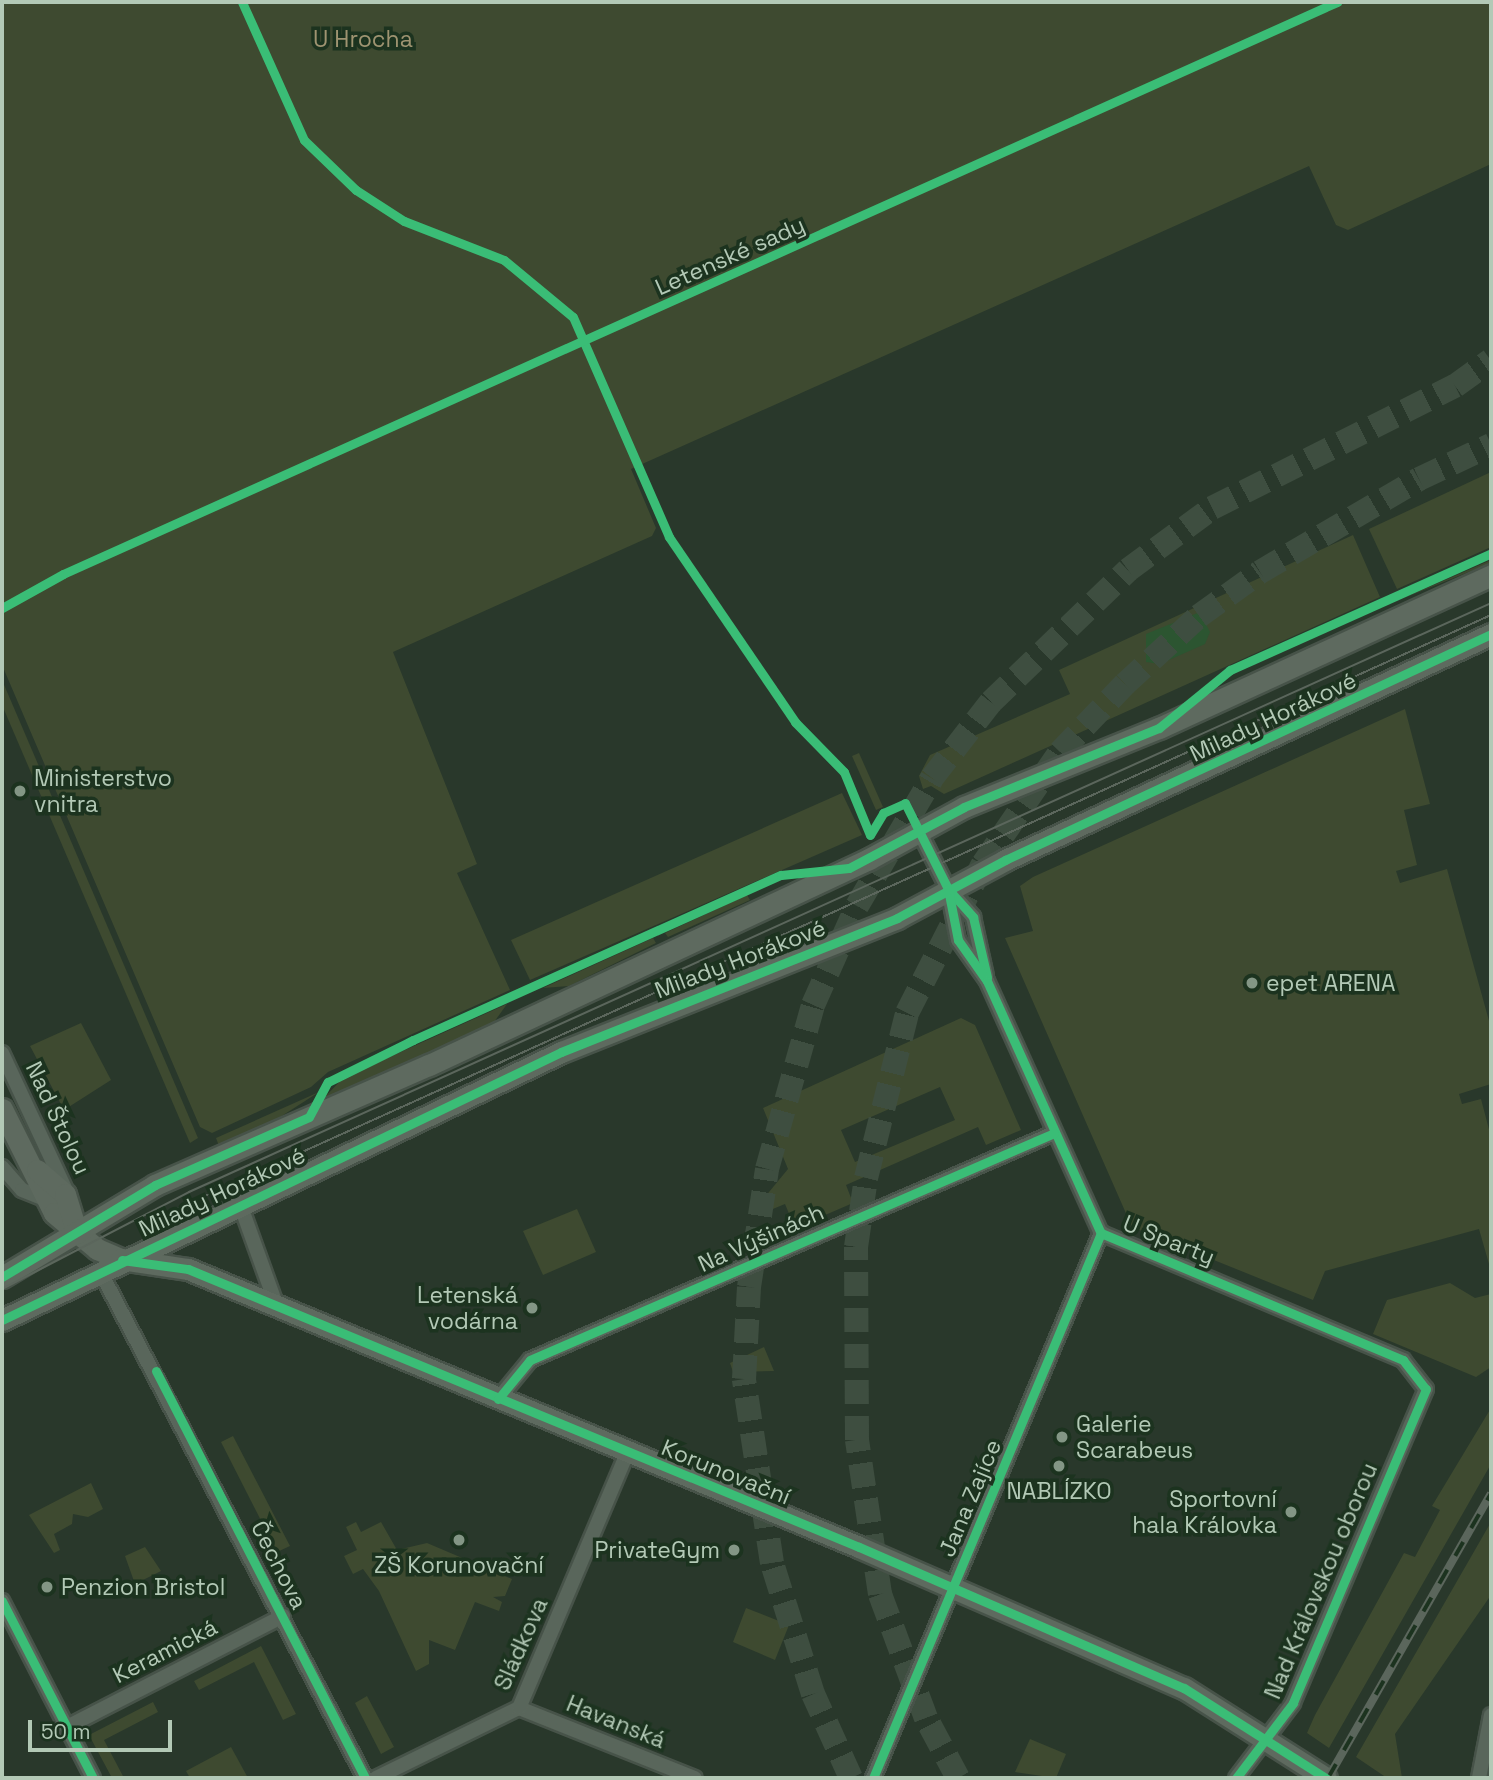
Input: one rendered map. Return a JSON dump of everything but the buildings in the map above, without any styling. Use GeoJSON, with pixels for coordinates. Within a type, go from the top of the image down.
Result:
{"type":"FeatureCollection","features":[{"type":"Feature","properties":{"kind":"main road","name":"Milady Horákové"},"geometry":{"type":"LineString","coordinates":[[2,1277],[155,1185],[429,1065],[919,831],[1491,575]]}},
{"type":"Feature","properties":{"kind":"main road","name":"Milady Horákové"},"geometry":{"type":"LineString","coordinates":[[2,1320],[121,1259],[561,1052],[897,918],[948,889],[1491,634]]}},
{"type":"Feature","properties":{"kind":"main road"},"geometry":{"type":"LineString","coordinates":[[2,1109],[37,1170],[47,1200]]}},
{"type":"Feature","properties":{"kind":"main road"},"geometry":{"type":"LineString","coordinates":[[37,1170],[72,1204],[77,1233]]}},
{"type":"Feature","properties":{"kind":"main road","name":"Korunovační"},"geometry":{"type":"LineString","coordinates":[[47,1200],[77,1233],[121,1259],[188,1269],[276,1304],[1184,1688],[1298,1763],[1326,1778]]}},
{"type":"Feature","properties":{"kind":"street","name":"U Sparty"},"geometry":{"type":"LineString","coordinates":[[919,831],[948,889],[973,917],[987,981]]}},
{"type":"Feature","properties":{"kind":"street","name":"U Sparty"},"geometry":{"type":"LineString","coordinates":[[948,889],[952,926],[987,981],[1101,1233],[1403,1360],[1426,1389]]}},
{"type":"Feature","properties":{"kind":"street","name":"Nad Štolou"},"geometry":{"type":"LineString","coordinates":[[2,1053],[59,1163],[72,1204]]}},
{"type":"Feature","properties":{"kind":"street","name":"Na Výšinách"},"geometry":{"type":"LineString","coordinates":[[498,1399],[530,1360],[1054,1133]]}},
{"type":"Feature","properties":{"kind":"street","name":"Nad Štolou"},"geometry":{"type":"LineString","coordinates":[[2,1167],[22,1190],[47,1200]]}},
{"type":"Feature","properties":{"kind":"street"},"geometry":{"type":"LineString","coordinates":[[240,1204],[276,1304]]}},
{"type":"Feature","properties":{"kind":"street","name":"Jana Zajíce"},"geometry":{"type":"LineString","coordinates":[[873,1778],[1101,1233]]}},
{"type":"Feature","properties":{"kind":"street","name":"Čechova"},"geometry":{"type":"LineString","coordinates":[[100,1270],[284,1616],[365,1778]]}},
{"type":"Feature","properties":{"kind":"street","name":"Nad Královskou oborou"},"geometry":{"type":"LineString","coordinates":[[1236,1778],[1293,1703],[1426,1389]]}},
{"type":"Feature","properties":{"kind":"street","name":"Sládkova"},"geometry":{"type":"LineString","coordinates":[[376,1778],[519,1708],[627,1453]]}},
{"type":"Feature","properties":{"kind":"street"},"geometry":{"type":"LineString","coordinates":[[2,1601],[93,1778]]}},
{"type":"Feature","properties":{"kind":"street","name":"Keramická"},"geometry":{"type":"LineString","coordinates":[[67,1727],[284,1616]]}},
{"type":"Feature","properties":{"kind":"street","name":"Havanská"},"geometry":{"type":"LineString","coordinates":[[519,1708],[695,1778]]}},
{"type":"Feature","properties":{"kind":"street"},"geometry":{"type":"LineString","coordinates":[[1479,1778],[1491,1715]]}},
{"type":"Feature","properties":{"kind":"green space","name":"U Hrocha"},"geometry":{"type":"Polygon","coordinates":[[[2,2],[1491,2],[1491,164],[1348,230],[1336,225],[1309,166],[631,469],[656,528],[652,536],[393,652],[477,864],[457,873],[510,990],[328,1072],[311,1087],[212,1133],[200,1127],[2,665],[2,2]]]}},
{"type":"Feature","properties":{"kind":"green space"},"geometry":{"type":"Polygon","coordinates":[[[1491,472],[1491,547],[1397,589],[1369,529],[1491,472]]]}},
{"type":"Feature","properties":{"kind":"green space"},"geometry":{"type":"Polygon","coordinates":[[[1353,535],[1380,597],[944,794],[931,786],[923,789],[919,776],[930,755],[1070,694],[1059,670],[1353,535]]]}},
{"type":"Feature","properties":{"kind":"green space"},"geometry":{"type":"Polygon","coordinates":[[[1491,560],[1491,563],[1404,598],[1491,560]]]}},
{"type":"Feature","properties":{"kind":"green space"},"geometry":{"type":"Polygon","coordinates":[[[2,680],[198,1138],[190,1143],[2,705],[2,680]]]}},
{"type":"Feature","properties":{"kind":"green space","name":"epet ARENA"},"geometry":{"type":"Polygon","coordinates":[[[1405,709],[1430,804],[1404,810],[1417,865],[1396,871],[1400,883],[1447,869],[1491,1028],[1491,1084],[1459,1094],[1462,1104],[1481,1099],[1491,1137],[1491,1271],[1479,1229],[1325,1271],[1313,1300],[1132,1227],[1005,938],[1033,931],[1020,886],[1033,877],[1405,709]]]}},
{"type":"Feature","properties":{"kind":"green space"},"geometry":{"type":"Polygon","coordinates":[[[859,753],[883,807],[876,810],[852,756],[859,753]]]}},
{"type":"Feature","properties":{"kind":"green space"},"geometry":{"type":"Polygon","coordinates":[[[842,793],[862,835],[530,980],[511,940],[842,793]]]}},
{"type":"Feature","properties":{"kind":"green space"},"geometry":{"type":"Polygon","coordinates":[[[747,895],[750,900],[668,937],[665,933],[747,895]]]}},
{"type":"Feature","properties":{"kind":"green space"},"geometry":{"type":"Polygon","coordinates":[[[653,938],[656,943],[569,986],[543,988],[653,938]]]}},
{"type":"Feature","properties":{"kind":"green space"},"geometry":{"type":"Polygon","coordinates":[[[507,1004],[492,1025],[324,1098],[343,1078],[507,1004]]]}},
{"type":"Feature","properties":{"kind":"green space"},"geometry":{"type":"Polygon","coordinates":[[[961,1018],[975,1025],[1021,1130],[986,1145],[978,1127],[846,1185],[853,1203],[795,1228],[785,1204],[763,1213],[759,1204],[788,1169],[763,1108],[961,1018]],[[940,1087],[841,1130],[855,1162],[955,1120],[940,1087]]]}},
{"type":"Feature","properties":{"kind":"green space"},"geometry":{"type":"Polygon","coordinates":[[[81,1023],[111,1080],[64,1110],[30,1046],[81,1023]]]}},
{"type":"Feature","properties":{"kind":"green space"},"geometry":{"type":"Polygon","coordinates":[[[319,1092],[274,1121],[219,1146],[216,1138],[319,1092]]]}},
{"type":"Feature","properties":{"kind":"green space"},"geometry":{"type":"Polygon","coordinates":[[[577,1209],[596,1252],[543,1275],[523,1231],[577,1209]]]}},
{"type":"Feature","properties":{"kind":"green space"},"geometry":{"type":"Polygon","coordinates":[[[1450,1283],[1475,1298],[1491,1294],[1491,1367],[1476,1377],[1373,1334],[1387,1300],[1450,1283]]]}},
{"type":"Feature","properties":{"kind":"green space"},"geometry":{"type":"Polygon","coordinates":[[[764,1347],[774,1371],[733,1372],[730,1363],[764,1347]]]}},
{"type":"Feature","properties":{"kind":"green space"},"geometry":{"type":"Polygon","coordinates":[[[1491,1408],[1491,1464],[1329,1748],[1307,1733],[1315,1715],[1404,1553],[1415,1557],[1440,1510],[1432,1506],[1491,1408]]]}},
{"type":"Feature","properties":{"kind":"green space"},"geometry":{"type":"Polygon","coordinates":[[[233,1436],[290,1546],[277,1552],[221,1442],[233,1436]]]}},
{"type":"Feature","properties":{"kind":"green space"},"geometry":{"type":"Polygon","coordinates":[[[91,1483],[103,1509],[88,1517],[73,1514],[72,1524],[54,1534],[60,1550],[54,1553],[29,1515],[91,1483]]]}},
{"type":"Feature","properties":{"kind":"green space"},"geometry":{"type":"Polygon","coordinates":[[[356,1522],[361,1532],[381,1522],[397,1550],[427,1543],[512,1579],[505,1596],[493,1597],[502,1602],[499,1611],[475,1602],[455,1650],[429,1640],[429,1664],[416,1671],[379,1591],[363,1569],[353,1574],[344,1556],[357,1550],[346,1527],[356,1522]]]}},
{"type":"Feature","properties":{"kind":"green space"},"geometry":{"type":"Polygon","coordinates":[[[1491,1522],[1491,1595],[1395,1734],[1402,1778],[1387,1778],[1356,1757],[1491,1522]]]}},
{"type":"Feature","properties":{"kind":"green space"},"geometry":{"type":"Polygon","coordinates":[[[145,1547],[161,1571],[135,1584],[125,1556],[145,1547]]]}},
{"type":"Feature","properties":{"kind":"green space"},"geometry":{"type":"Polygon","coordinates":[[[746,1608],[789,1625],[775,1660],[733,1642],[746,1608]]]}},
{"type":"Feature","properties":{"kind":"green space"},"geometry":{"type":"Polygon","coordinates":[[[261,1646],[296,1714],[283,1720],[254,1662],[199,1690],[194,1681],[261,1646]]]}},
{"type":"Feature","properties":{"kind":"green space"},"geometry":{"type":"Polygon","coordinates":[[[367,1696],[394,1747],[381,1754],[355,1703],[367,1696]]]}},
{"type":"Feature","properties":{"kind":"green space"},"geometry":{"type":"Polygon","coordinates":[[[153,1702],[158,1712],[104,1740],[124,1778],[112,1778],[89,1735],[153,1702]]]}},
{"type":"Feature","properties":{"kind":"green space"},"geometry":{"type":"Polygon","coordinates":[[[1030,1739],[1066,1754],[1056,1778],[1015,1772],[1030,1739]]]}},
{"type":"Feature","properties":{"kind":"green space"},"geometry":{"type":"Polygon","coordinates":[[[231,1747],[248,1778],[190,1778],[186,1771],[231,1747]]]}},
{"type":"Feature","properties":{"kind":"shaded area"},"geometry":{"type":"Polygon","coordinates":[[[1200,612],[1210,632],[1205,644],[1160,664],[1146,662],[1146,634],[1200,612]]]}},
{"type":"Feature","properties":{"kind":"tunnel"},"geometry":{"type":"LineString","coordinates":[[851,1778],[813,1694],[772,1563],[744,1379],[749,1287],[767,1169],[813,1005],[857,906],[932,778],[991,702],[1128,570],[1212,508],[1455,386],[1491,360]]}},
{"type":"Feature","properties":{"kind":"tunnel"},"geometry":{"type":"LineString","coordinates":[[958,1778],[926,1718],[880,1594],[857,1440],[856,1247],[866,1178],[907,1013],[983,864],[1060,752],[1125,684],[1199,616],[1260,572],[1419,479],[1491,445]]}},
{"type":"Feature","properties":{"kind":"tram line"},"geometry":{"type":"LineString","coordinates":[[2,1289],[189,1192],[1491,603]]}},
{"type":"Feature","properties":{"kind":"tram line"},"geometry":{"type":"LineString","coordinates":[[176,1209],[1491,615]]}},
{"type":"Feature","properties":{"kind":"railway"},"geometry":{"type":"LineString","coordinates":[[1328,1778],[1491,1493]]}},
{"type":"Feature","properties":{"kind":"cycle path"},"geometry":{"type":"LineString","coordinates":[[242,2],[304,140],[356,190],[404,221],[504,260],[573,317],[669,537],[795,722],[844,772],[870,835]]}},
{"type":"Feature","properties":{"kind":"cycle path","name":"Letenské sady"},"geometry":{"type":"LineString","coordinates":[[2,608],[63,574],[1337,2]]}},
{"type":"Feature","properties":{"kind":"cycle path"},"geometry":{"type":"LineString","coordinates":[[2,1277],[155,1185],[309,1117],[328,1082],[413,1040],[781,875],[849,868],[964,807],[1159,728],[1230,670],[1491,553]]}},
{"type":"Feature","properties":{"kind":"cycle path"},"geometry":{"type":"LineString","coordinates":[[2,1320],[561,1052],[897,918],[1005,860],[1491,634]]}},
{"type":"Feature","properties":{"kind":"cycle path"},"geometry":{"type":"LineString","coordinates":[[870,835],[883,813],[905,803],[948,889],[973,917],[987,977]]}},
{"type":"Feature","properties":{"kind":"cycle path"},"geometry":{"type":"LineString","coordinates":[[948,889],[958,940],[987,981],[1101,1233],[1403,1360],[1426,1389],[1293,1703],[1236,1778]]}},
{"type":"Feature","properties":{"kind":"cycle path"},"geometry":{"type":"LineString","coordinates":[[498,1399],[530,1360],[1054,1133]]}},
{"type":"Feature","properties":{"kind":"cycle path"},"geometry":{"type":"LineString","coordinates":[[873,1778],[1101,1233]]}},
{"type":"Feature","properties":{"kind":"cycle path"},"geometry":{"type":"LineString","coordinates":[[122,1260],[188,1269],[859,1547],[1184,1688],[1326,1778]]}},
{"type":"Feature","properties":{"kind":"cycle path"},"geometry":{"type":"LineString","coordinates":[[156,1371],[365,1778]]}},
{"type":"Feature","properties":{"kind":"cycle path"},"geometry":{"type":"LineString","coordinates":[[2,1601],[93,1778]]}},
{"type":"Feature","properties":{"kind":"place","name":"Ministerstvo vnitra"},"geometry":{"type":"Point","coordinates":[20,791]}},
{"type":"Feature","properties":{"kind":"place","name":"epet ARENA"},"geometry":{"type":"Point","coordinates":[1252,983]}},
{"type":"Feature","properties":{"kind":"place","name":"Letenská vodárna"},"geometry":{"type":"Point","coordinates":[532,1308]}},
{"type":"Feature","properties":{"kind":"place","name":"Galerie Scarabeus"},"geometry":{"type":"Point","coordinates":[1062,1437]}},
{"type":"Feature","properties":{"kind":"place","name":"NABLÍZKO"},"geometry":{"type":"Point","coordinates":[1059,1466]}},
{"type":"Feature","properties":{"kind":"place","name":"Sportovní hala Královka"},"geometry":{"type":"Point","coordinates":[1291,1512]}},
{"type":"Feature","properties":{"kind":"place","name":"ZŠ Korunovační"},"geometry":{"type":"Point","coordinates":[459,1540]}},
{"type":"Feature","properties":{"kind":"place","name":"PrivateGym"},"geometry":{"type":"Point","coordinates":[734,1550]}},
{"type":"Feature","properties":{"kind":"place","name":"Penzion Bristol"},"geometry":{"type":"Point","coordinates":[47,1587]}}]}
